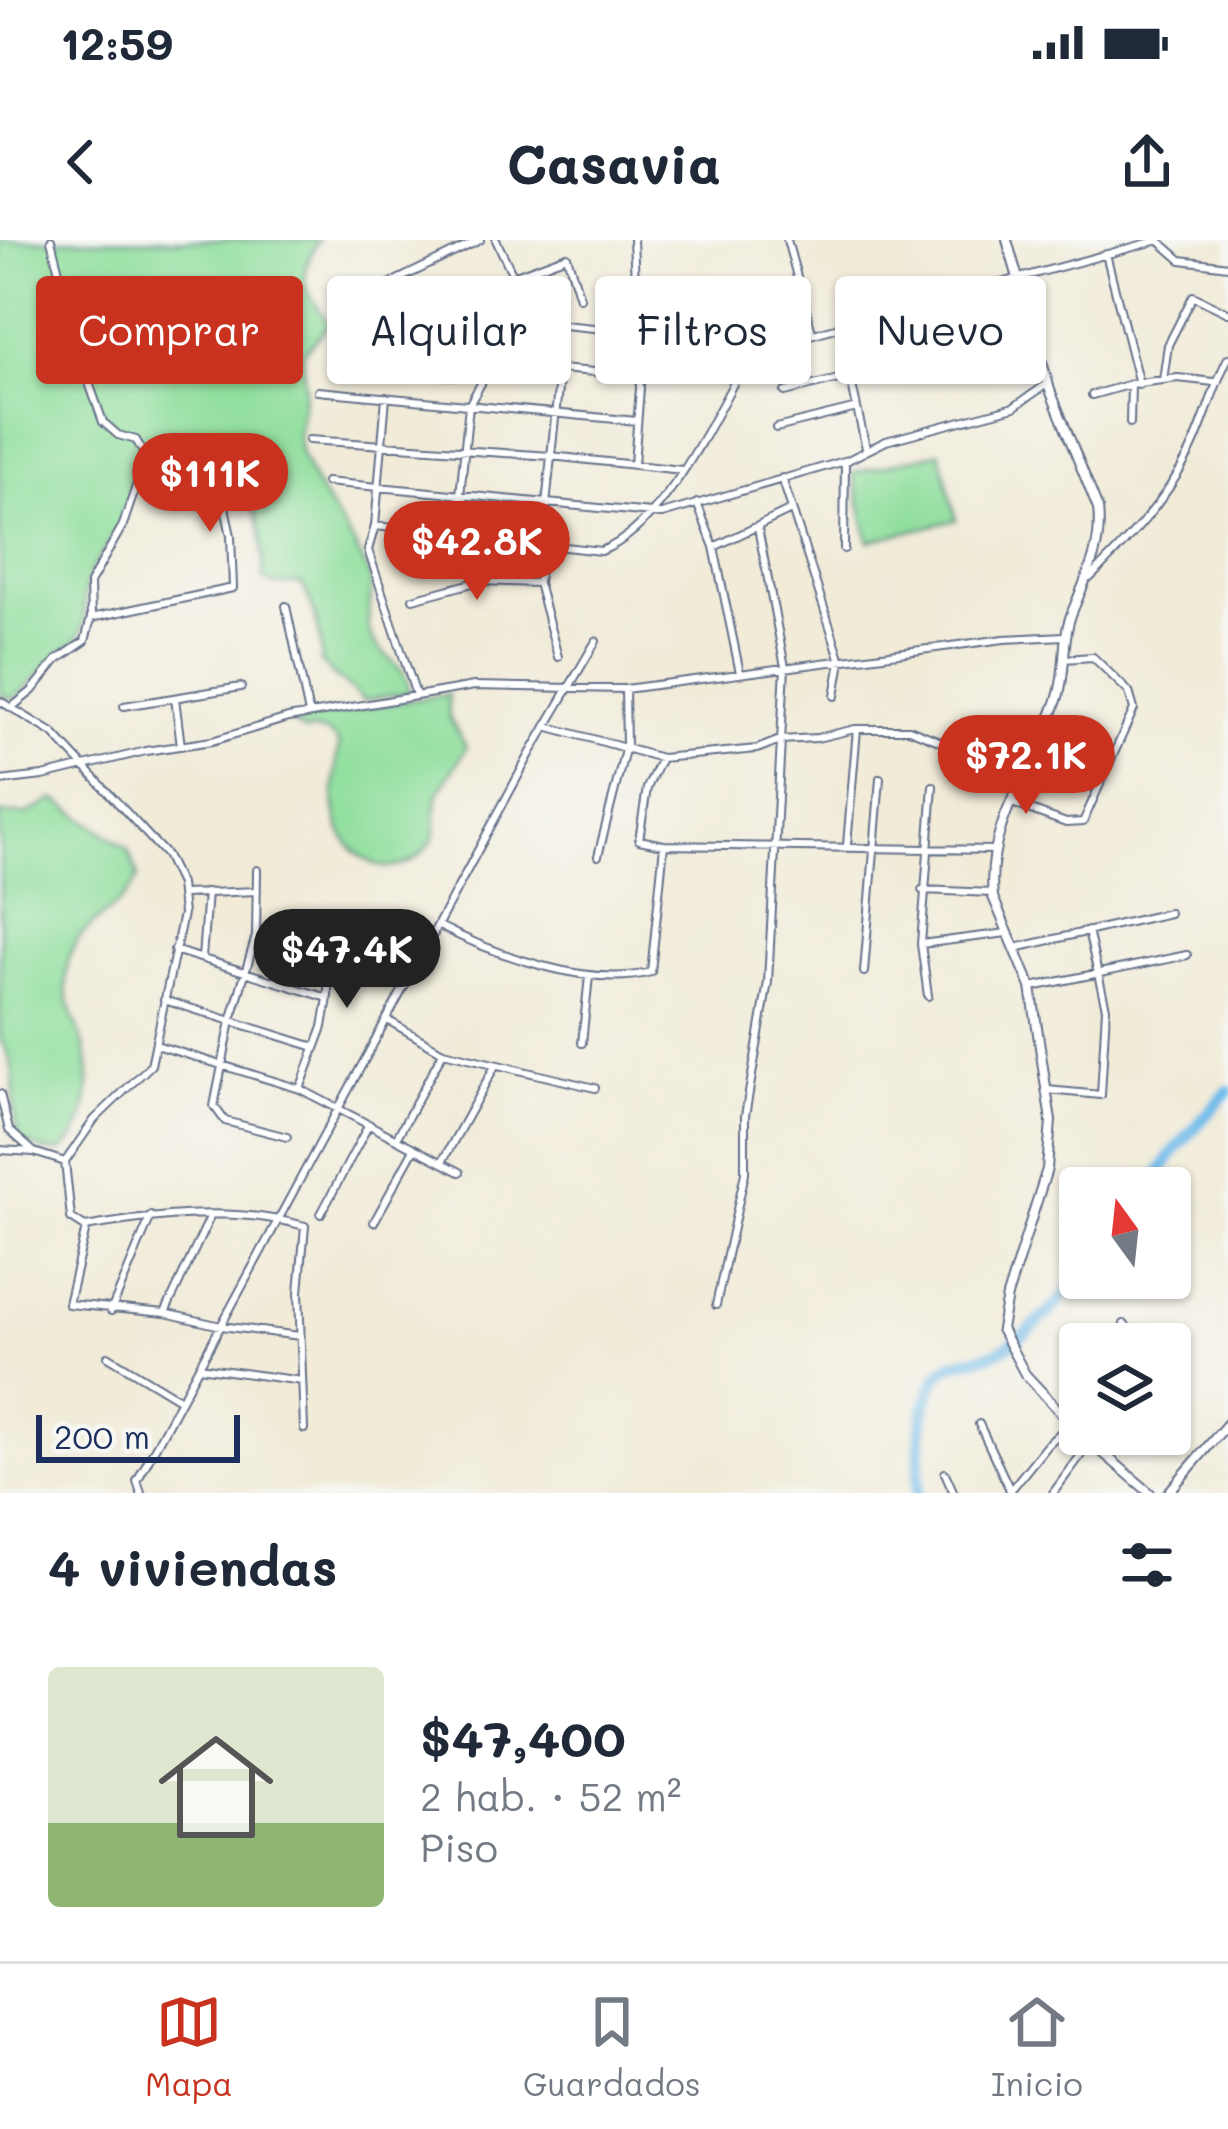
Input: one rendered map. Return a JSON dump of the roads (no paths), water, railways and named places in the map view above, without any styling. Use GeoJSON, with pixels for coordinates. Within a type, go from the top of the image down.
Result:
{"type":"FeatureCollection","features":[{"type":"Feature","properties":{"kind":"street"},"geometry":{"type":"LineString","coordinates":[[11,708],[57,660],[85,640],[91,618],[90,583],[123,526],[146,457],[136,440],[118,435],[103,422],[83,366],[51,240]]}},
{"type":"Feature","properties":{"kind":"street"},"geometry":{"type":"LineString","coordinates":[[445,240],[453,253]]}},
{"type":"Feature","properties":{"kind":"street"},"geometry":{"type":"LineString","coordinates":[[405,276],[480,240]]}},
{"type":"Feature","properties":{"kind":"street"},"geometry":{"type":"LineString","coordinates":[[496,240],[513,276],[567,256],[580,298]]}},
{"type":"Feature","properties":{"kind":"street"},"geometry":{"type":"LineString","coordinates":[[632,240],[633,276]]}},
{"type":"Feature","properties":{"kind":"street"},"geometry":{"type":"LineString","coordinates":[[787,240],[812,332]]}},
{"type":"Feature","properties":{"kind":"street"},"geometry":{"type":"LineString","coordinates":[[1006,240],[1016,276]]}},
{"type":"Feature","properties":{"kind":"street"},"geometry":{"type":"LineString","coordinates":[[1100,240],[1135,384],[1130,422]]}},
{"type":"Feature","properties":{"kind":"street"},"geometry":{"type":"LineString","coordinates":[[1028,276],[1158,240],[1181,260],[1228,266]]}},
{"type":"Feature","properties":{"kind":"street"},"geometry":{"type":"LineString","coordinates":[[1163,380],[1168,345],[1192,296],[1228,313]]}},
{"type":"Feature","properties":{"kind":"street"},"geometry":{"type":"LineString","coordinates":[[375,526],[601,551],[628,536],[682,470],[751,351],[835,326]]}},
{"type":"Feature","properties":{"kind":"street"},"geometry":{"type":"LineString","coordinates":[[1090,578],[1163,500],[1192,449],[1228,358]]}},
{"type":"Feature","properties":{"kind":"street"},"geometry":{"type":"LineString","coordinates":[[1046,376],[1100,525],[1090,578],[1065,636],[1060,692],[1009,801],[995,850],[993,893],[1031,987],[1051,1121],[1047,1169],[1001,1329],[1015,1358],[1059,1412]]}},
{"type":"Feature","properties":{"kind":"street"},"geometry":{"type":"LineString","coordinates":[[785,392],[835,380]]}},
{"type":"Feature","properties":{"kind":"street"},"geometry":{"type":"LineString","coordinates":[[1092,395],[1163,380],[1215,382]]}},
{"type":"Feature","properties":{"kind":"street"},"geometry":{"type":"LineString","coordinates":[[326,482],[662,514],[845,461],[866,448],[1014,407],[1048,383]]}},
{"type":"Feature","properties":{"kind":"street"},"geometry":{"type":"LineString","coordinates":[[456,536],[470,405],[480,384]]}},
{"type":"Feature","properties":{"kind":"street"},"geometry":{"type":"LineString","coordinates":[[558,384],[538,583],[558,657]]}},
{"type":"Feature","properties":{"kind":"street"},"geometry":{"type":"LineString","coordinates":[[634,465],[640,384]]}},
{"type":"Feature","properties":{"kind":"street"},"geometry":{"type":"LineString","coordinates":[[852,384],[866,448]]}},
{"type":"Feature","properties":{"kind":"street"},"geometry":{"type":"LineString","coordinates":[[318,391],[638,421]]}},
{"type":"Feature","properties":{"kind":"street"},"geometry":{"type":"LineString","coordinates":[[386,397],[375,526],[368,550],[416,695]]}},
{"type":"Feature","properties":{"kind":"street"},"geometry":{"type":"LineString","coordinates":[[776,428],[857,408]]}},
{"type":"Feature","properties":{"kind":"street"},"geometry":{"type":"LineString","coordinates":[[308,440],[682,470]]}},
{"type":"Feature","properties":{"kind":"street"},"geometry":{"type":"LineString","coordinates":[[844,549],[845,461]]}},
{"type":"Feature","properties":{"kind":"street"},"geometry":{"type":"LineString","coordinates":[[782,478],[841,661],[835,696]]}},
{"type":"Feature","properties":{"kind":"street"},"geometry":{"type":"LineString","coordinates":[[91,618],[233,588],[231,536],[222,492]]}},
{"type":"Feature","properties":{"kind":"street"},"geometry":{"type":"LineString","coordinates":[[697,503],[713,547],[740,673]]}},
{"type":"Feature","properties":{"kind":"street"},"geometry":{"type":"LineString","coordinates":[[713,547],[791,510]]}},
{"type":"Feature","properties":{"kind":"street"},"geometry":{"type":"LineString","coordinates":[[716,1305],[745,1173],[745,1116],[768,982],[785,667],[758,527]]}},
{"type":"Feature","properties":{"kind":"street"},"geometry":{"type":"LineString","coordinates":[[413,599],[480,581],[538,583]]}},
{"type":"Feature","properties":{"kind":"street"},"geometry":{"type":"LineString","coordinates":[[286,606],[309,715]]}},
{"type":"Feature","properties":{"kind":"street"},"geometry":{"type":"LineString","coordinates":[[0,781],[182,746],[309,715],[474,686],[626,689],[1004,639],[1065,636]]}},
{"type":"Feature","properties":{"kind":"street"},"geometry":{"type":"LineString","coordinates":[[141,1493],[137,1481],[179,1399],[596,640]]}},
{"type":"Feature","properties":{"kind":"street"},"geometry":{"type":"LineString","coordinates":[[1009,801],[1066,823],[1083,822],[1134,709],[1129,692],[1094,657],[1064,658]]}},
{"type":"Feature","properties":{"kind":"street"},"geometry":{"type":"LineString","coordinates":[[124,706],[241,687]]}},
{"type":"Feature","properties":{"kind":"street"},"geometry":{"type":"LineString","coordinates":[[598,856],[626,746],[626,689]]}},
{"type":"Feature","properties":{"kind":"street"},"geometry":{"type":"LineString","coordinates":[[176,698],[182,746]]}},
{"type":"Feature","properties":{"kind":"street"},"geometry":{"type":"LineString","coordinates":[[0,701],[53,733],[166,855],[182,894],[183,914],[145,1075],[102,1111],[65,1162],[71,1218],[86,1226],[151,1216],[212,1215],[281,1219],[305,1226],[300,1336],[304,1429]]}},
{"type":"Feature","properties":{"kind":"street"},"geometry":{"type":"LineString","coordinates":[[545,726],[661,758],[757,749],[780,740],[857,729],[909,729],[1022,774]]}},
{"type":"Feature","properties":{"kind":"street"},"geometry":{"type":"LineString","coordinates":[[847,845],[857,729]]}},
{"type":"Feature","properties":{"kind":"street"},"geometry":{"type":"LineString","coordinates":[[661,758],[647,788],[639,840],[664,845],[995,850]]}},
{"type":"Feature","properties":{"kind":"street"},"geometry":{"type":"LineString","coordinates":[[865,972],[880,778]]}},
{"type":"Feature","properties":{"kind":"street"},"geometry":{"type":"LineString","coordinates":[[928,996],[921,944],[922,890],[932,786]]}},
{"type":"Feature","properties":{"kind":"street"},"geometry":{"type":"LineString","coordinates":[[255,939],[328,924],[381,924],[436,930],[589,976],[634,976],[651,972],[664,845]]}},
{"type":"Feature","properties":{"kind":"street"},"geometry":{"type":"LineString","coordinates":[[257,870],[255,939],[231,1021],[214,1106],[225,1120],[286,1137]]}},
{"type":"Feature","properties":{"kind":"street"},"geometry":{"type":"LineString","coordinates":[[922,890],[993,893]]}},
{"type":"Feature","properties":{"kind":"street"},"geometry":{"type":"LineString","coordinates":[[182,894],[257,891]]}},
{"type":"Feature","properties":{"kind":"street"},"geometry":{"type":"LineString","coordinates":[[202,958],[207,892]]}},
{"type":"Feature","properties":{"kind":"street"},"geometry":{"type":"LineString","coordinates":[[1015,948],[1169,913]]}},
{"type":"Feature","properties":{"kind":"street"},"geometry":{"type":"LineString","coordinates":[[300,1088],[323,1027],[328,998],[328,924]]}},
{"type":"Feature","properties":{"kind":"street"},"geometry":{"type":"LineString","coordinates":[[1047,1090],[1101,1096],[1106,1008],[1088,931]]}},
{"type":"Feature","properties":{"kind":"street"},"geometry":{"type":"LineString","coordinates":[[921,944],[1007,933]]}},
{"type":"Feature","properties":{"kind":"street"},"geometry":{"type":"LineString","coordinates":[[174,950],[328,998]]}},
{"type":"Feature","properties":{"kind":"street"},"geometry":{"type":"LineString","coordinates":[[1031,987],[1187,955]]}},
{"type":"Feature","properties":{"kind":"street"},"geometry":{"type":"LineString","coordinates":[[581,1043],[589,976]]}},
{"type":"Feature","properties":{"kind":"street"},"geometry":{"type":"LineString","coordinates":[[164,1000],[315,1047]]}},
{"type":"Feature","properties":{"kind":"street"},"geometry":{"type":"LineString","coordinates":[[388,1021],[443,1052],[595,1088]]}},
{"type":"Feature","properties":{"kind":"street"},"geometry":{"type":"LineString","coordinates":[[155,1046],[300,1088],[460,1172]]}},
{"type":"Feature","properties":{"kind":"street"},"geometry":{"type":"LineString","coordinates":[[396,1139],[443,1052]]}},
{"type":"Feature","properties":{"kind":"street"},"geometry":{"type":"LineString","coordinates":[[442,1162],[495,1066]]}},
{"type":"Feature","properties":{"kind":"street"},"geometry":{"type":"LineString","coordinates":[[0,1094],[9,1130],[34,1152]]}},
{"type":"Feature","properties":{"kind":"street"},"geometry":{"type":"LineString","coordinates":[[321,1214],[369,1124]]}},
{"type":"Feature","properties":{"kind":"street"},"geometry":{"type":"LineString","coordinates":[[374,1222],[414,1149]]}},
{"type":"Feature","properties":{"kind":"street"},"geometry":{"type":"LineString","coordinates":[[0,1150],[34,1152],[65,1162]]}},
{"type":"Feature","properties":{"kind":"street"},"geometry":{"type":"LineString","coordinates":[[165,1313],[212,1215]]}},
{"type":"Feature","properties":{"kind":"street"},"geometry":{"type":"LineString","coordinates":[[111,1311],[151,1216]]}},
{"type":"Feature","properties":{"kind":"street"},"geometry":{"type":"LineString","coordinates":[[86,1226],[68,1304],[165,1313],[300,1336]]}},
{"type":"Feature","properties":{"kind":"street"},"geometry":{"type":"LineString","coordinates":[[108,1356],[179,1399]]}},
{"type":"Feature","properties":{"kind":"street"},"geometry":{"type":"LineString","coordinates":[[197,1367],[302,1381]]}},
{"type":"Feature","properties":{"kind":"street"},"geometry":{"type":"LineString","coordinates":[[1168,1493],[1228,1423]]}},
{"type":"Feature","properties":{"kind":"street"},"geometry":{"type":"LineString","coordinates":[[980,1424],[1011,1492],[1059,1436]]}},
{"type":"Feature","properties":{"kind":"street"},"geometry":{"type":"LineString","coordinates":[[1053,1493],[1081,1455]]}},
{"type":"Feature","properties":{"kind":"street"},"geometry":{"type":"LineString","coordinates":[[1105,1455],[1150,1493]]}},
{"type":"Feature","properties":{"kind":"street"},"geometry":{"type":"LineString","coordinates":[[945,1473],[955,1493]]}},
{"type":"Feature","properties":{"kind":"waterway"},"geometry":{"type":"LineString","coordinates":[[1164,1167],[1228,1091]]}},
{"type":"Feature","properties":{"kind":"waterway"},"geometry":{"type":"LineString","coordinates":[[917,1493],[926,1407],[940,1373],[1016,1340],[1060,1299]]}}]}
